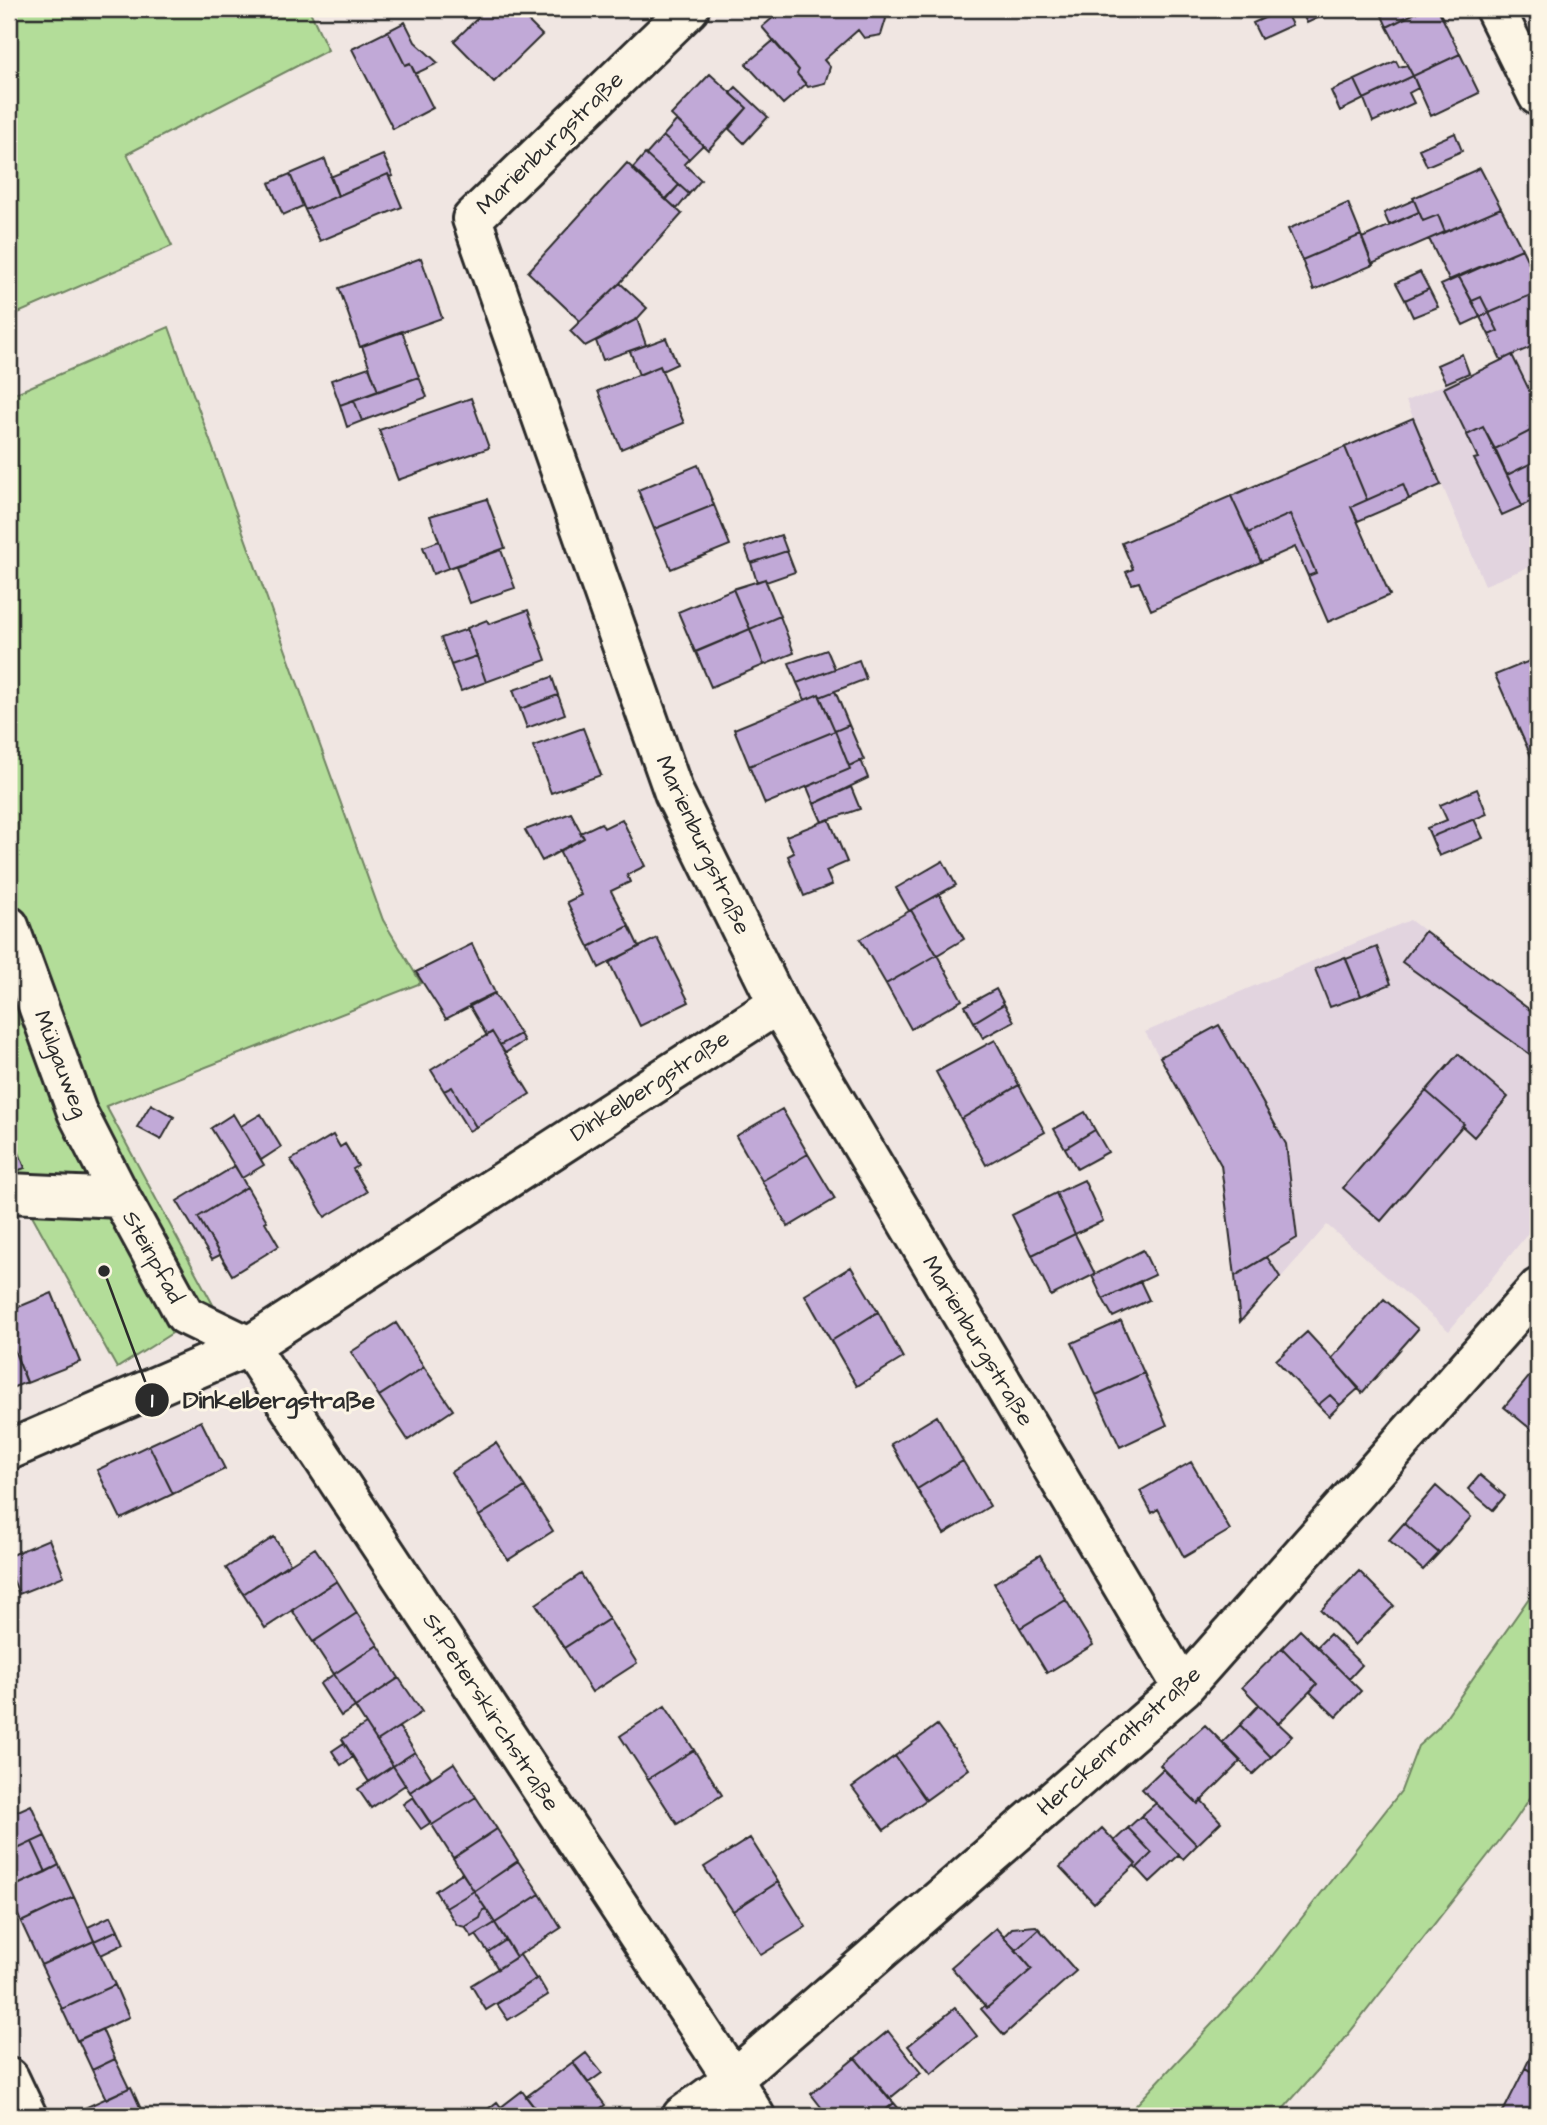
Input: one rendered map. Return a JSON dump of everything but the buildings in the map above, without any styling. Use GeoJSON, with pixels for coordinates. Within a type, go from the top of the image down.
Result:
{"type":"FeatureCollection","features":[{"type":"Feature","properties":{"kind":"street","name":"Marienburgstraße"},"geometry":{"type":"LineString","coordinates":[[689,9],[472,219],[674,793],[778,1004],[1183,1688]]}},
{"type":"Feature","properties":{"kind":"street"},"geometry":{"type":"LineString","coordinates":[[1495,9],[1538,96]]}},
{"type":"Feature","properties":{"kind":"street","name":"Mülgauweg"},"geometry":{"type":"LineString","coordinates":[[9,926],[77,1112],[121,1198]]}},
{"type":"Feature","properties":{"kind":"street","name":"Dinkelbergstraße"},"geometry":{"type":"LineString","coordinates":[[9,1450],[249,1346],[778,1004]]}},
{"type":"Feature","properties":{"kind":"street","name":"Steinpfad"},"geometry":{"type":"LineString","coordinates":[[9,1194],[121,1198],[185,1315],[249,1346]]}},
{"type":"Feature","properties":{"kind":"street","name":"Herckenrathstraße"},"geometry":{"type":"LineString","coordinates":[[682,2116],[733,2079],[1183,1688],[1538,1287]]}},
{"type":"Feature","properties":{"kind":"street","name":"St.Peterskirchstraße"},"geometry":{"type":"LineString","coordinates":[[249,1346],[755,2116]]}},
{"type":"Feature","properties":{"kind":"street"},"geometry":{"type":"LineString","coordinates":[[9,2078],[27,2116]]}},
{"type":"Feature","properties":{"kind":"shaded area"},"geometry":{"type":"Polygon","coordinates":[[[1538,344],[1538,563],[1485,585],[1406,401],[1538,344]]]}},
{"type":"Feature","properties":{"kind":"shaded area"},"geometry":{"type":"Polygon","coordinates":[[[1410,920],[1538,1016],[1538,1221],[1449,1331],[1327,1225],[1240,1324],[1220,1164],[1145,1032],[1410,920]]]}},
{"type":"Feature","properties":{"kind":"green space"},"geometry":{"type":"Polygon","coordinates":[[[9,9],[309,9],[328,50],[127,154],[172,246],[9,317],[9,9]]]}},
{"type":"Feature","properties":{"kind":"green space"},"geometry":{"type":"Polygon","coordinates":[[[169,327],[383,920],[421,983],[106,1106],[217,1312],[209,1318],[91,1114],[9,895],[9,396],[169,327]]]}},
{"type":"Feature","properties":{"kind":"green space"},"geometry":{"type":"Polygon","coordinates":[[[9,967],[95,1177],[9,1185],[9,967]]]}},
{"type":"Feature","properties":{"kind":"green space"},"geometry":{"type":"Polygon","coordinates":[[[103,1205],[177,1330],[117,1368],[28,1208],[103,1205]]]}},
{"type":"Feature","properties":{"kind":"green space"},"geometry":{"type":"Polygon","coordinates":[[[1538,1585],[1538,1786],[1514,1822],[1339,2046],[1277,2116],[1126,2116],[1254,1979],[1401,1791],[1418,1746],[1438,1728],[1538,1585]]]}},
{"type":"Feature","properties":{"kind":"place","name":"Dinkelbergstraße"},"geometry":{"type":"Point","coordinates":[104,1271]}}]}
